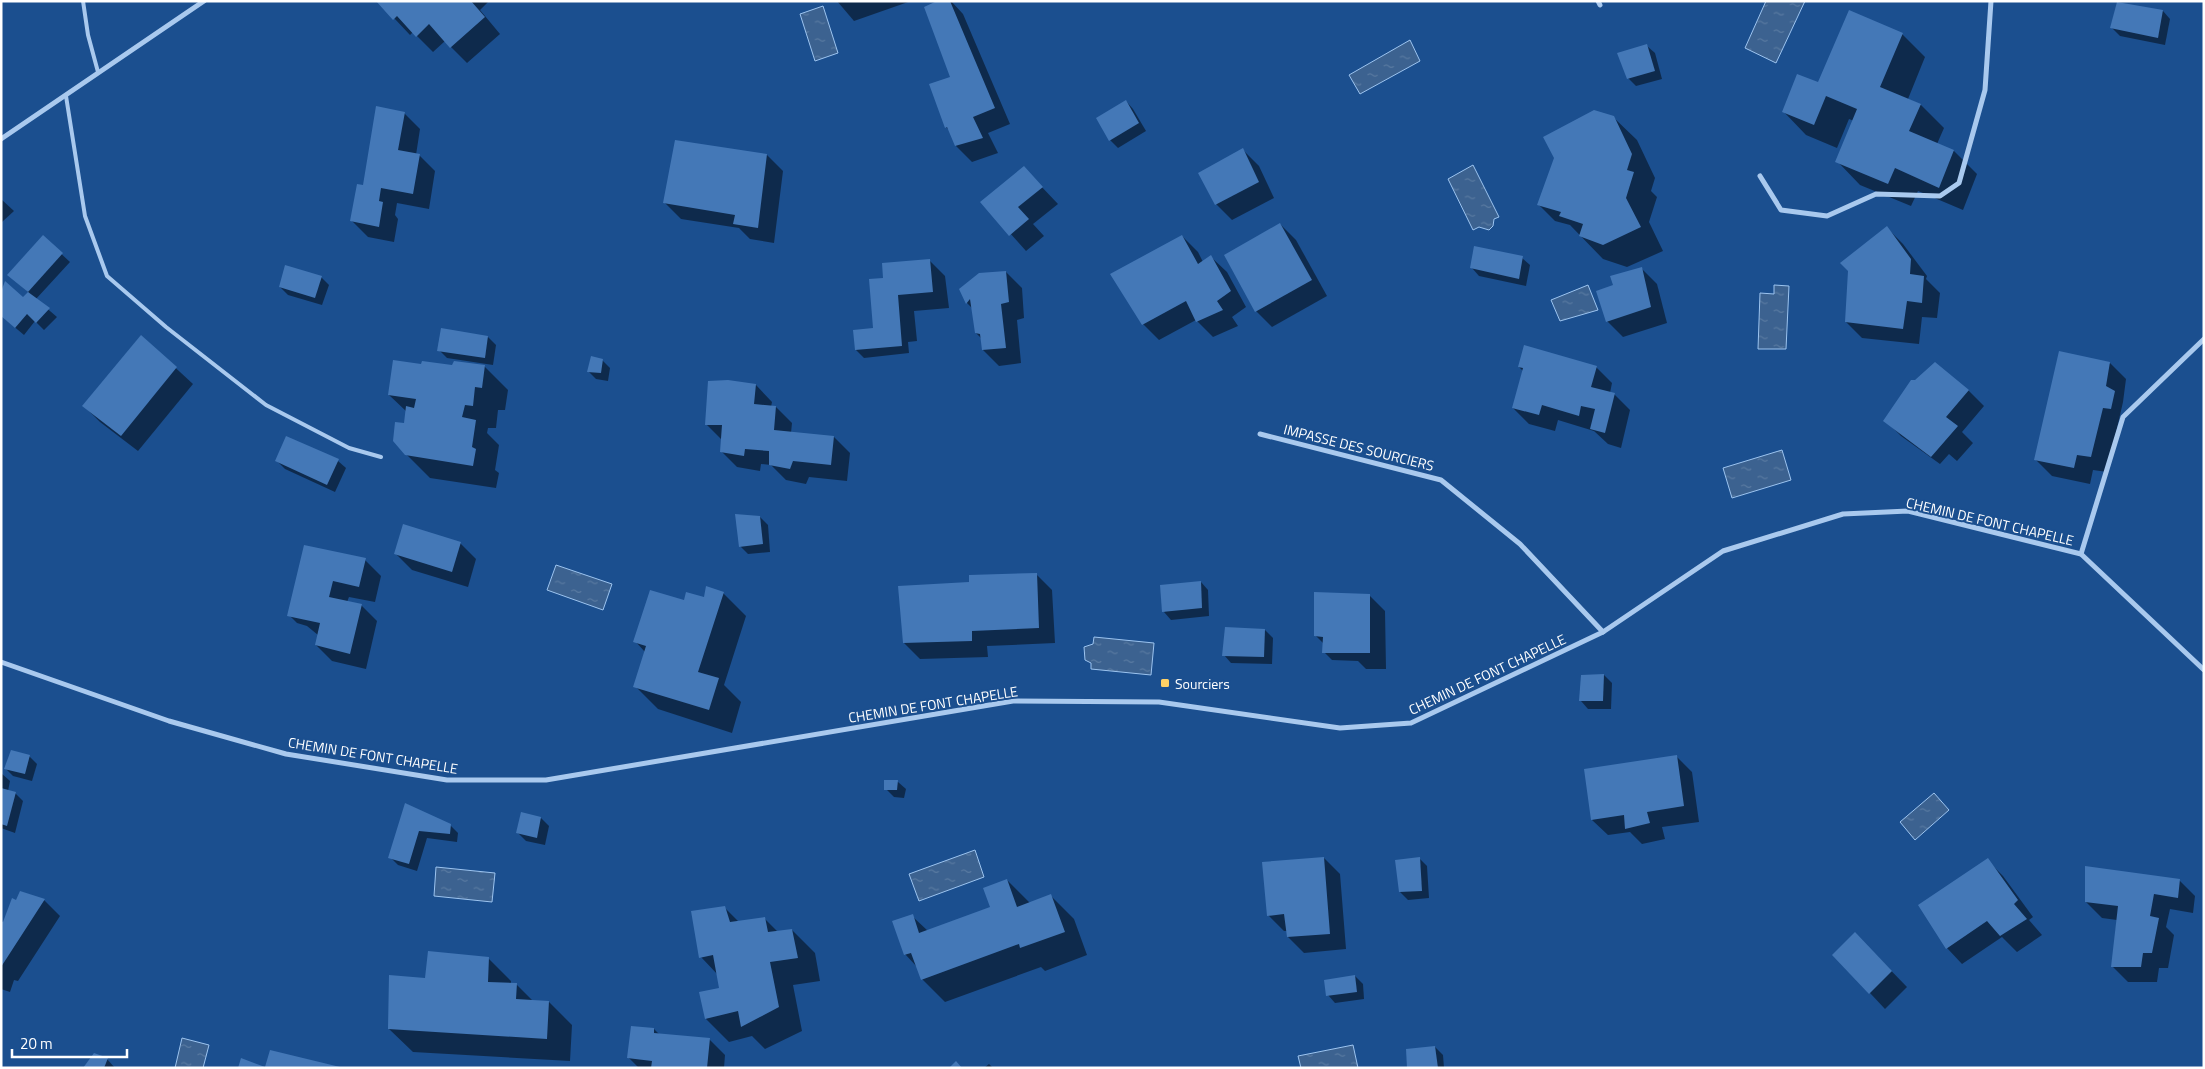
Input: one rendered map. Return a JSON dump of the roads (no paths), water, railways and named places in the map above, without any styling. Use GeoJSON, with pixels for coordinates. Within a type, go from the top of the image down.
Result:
{"type":"FeatureCollection","features":[{"type":"Feature","properties":{"kind":"street"},"geometry":{"type":"LineString","coordinates":[[1,139],[204,1]]}},
{"type":"Feature","properties":{"kind":"street"},"geometry":{"type":"LineString","coordinates":[[1760,176],[1781,210],[1828,216],[1876,194],[1940,196],[1959,183],[1984,90],[1991,1]]}},
{"type":"Feature","properties":{"kind":"street"},"geometry":{"type":"LineString","coordinates":[[2082,554],[2123,417],[2204,339]]}},
{"type":"Feature","properties":{"kind":"street","name":"IMPASSE DES SOURCIERS"},"geometry":{"type":"LineString","coordinates":[[1260,434],[1441,480],[1520,544],[1603,632]]}},
{"type":"Feature","properties":{"kind":"street","name":"CHEMIN DE FONT CHAPELLE"},"geometry":{"type":"LineString","coordinates":[[1,662],[168,721],[286,754],[447,780],[546,780],[1013,701],[1159,702],[1340,728],[1412,724],[1603,632],[1723,550],[1843,514],[1908,511],[2082,554],[2204,670]]}},
{"type":"Feature","properties":{"kind":"lane"},"geometry":{"type":"LineString","coordinates":[[83,1],[88,35],[98,72]]}},
{"type":"Feature","properties":{"kind":"lane"},"geometry":{"type":"LineString","coordinates":[[66,96],[85,216],[107,276],[166,327],[266,405],[349,448],[381,457]]}},
{"type":"Feature","properties":{"kind":"water"},"geometry":{"type":"Polygon","coordinates":[[[1766,1],[1805,1],[1776,63],[1745,48],[1766,1]]]}},
{"type":"Feature","properties":{"kind":"water"},"geometry":{"type":"Polygon","coordinates":[[[823,6],[838,53],[815,61],[800,14],[823,6]]]}},
{"type":"Feature","properties":{"kind":"water"},"geometry":{"type":"Polygon","coordinates":[[[1410,40],[1420,61],[1360,94],[1349,75],[1410,40]]]}},
{"type":"Feature","properties":{"kind":"water"},"geometry":{"type":"Polygon","coordinates":[[[1473,165],[1499,217],[1494,219],[1493,226],[1489,230],[1479,227],[1473,230],[1448,179],[1473,165]]]}},
{"type":"Feature","properties":{"kind":"water"},"geometry":{"type":"Polygon","coordinates":[[[1588,285],[1598,310],[1560,321],[1551,300],[1588,285]]]}},
{"type":"Feature","properties":{"kind":"water"},"geometry":{"type":"Polygon","coordinates":[[[1774,285],[1789,286],[1786,349],[1758,349],[1760,293],[1774,294],[1774,285]]]}},
{"type":"Feature","properties":{"kind":"water"},"geometry":{"type":"Polygon","coordinates":[[[1782,450],[1791,480],[1732,498],[1723,468],[1782,450]]]}},
{"type":"Feature","properties":{"kind":"water"},"geometry":{"type":"Polygon","coordinates":[[[556,565],[612,584],[603,610],[547,590],[556,565]]]}},
{"type":"Feature","properties":{"kind":"water"},"geometry":{"type":"Polygon","coordinates":[[[1094,637],[1154,643],[1151,675],[1091,669],[1091,663],[1085,660],[1084,647],[1093,644],[1094,637]]]}},
{"type":"Feature","properties":{"kind":"water"},"geometry":{"type":"Polygon","coordinates":[[[1934,793],[1949,810],[1915,840],[1900,822],[1934,793]]]}},
{"type":"Feature","properties":{"kind":"water"},"geometry":{"type":"Polygon","coordinates":[[[975,850],[984,877],[919,901],[909,874],[975,850]]]}},
{"type":"Feature","properties":{"kind":"water"},"geometry":{"type":"Polygon","coordinates":[[[436,867],[495,873],[492,902],[434,896],[436,867]]]}},
{"type":"Feature","properties":{"kind":"water"},"geometry":{"type":"Polygon","coordinates":[[[182,1038],[209,1045],[203,1068],[175,1068],[182,1038]]]}},
{"type":"Feature","properties":{"kind":"water"},"geometry":{"type":"Polygon","coordinates":[[[1353,1045],[1358,1068],[1301,1068],[1298,1056],[1353,1045]]]}},
{"type":"Feature","properties":{"kind":"place","name":"Sourciers"},"geometry":{"type":"Point","coordinates":[1165,683]}}]}
